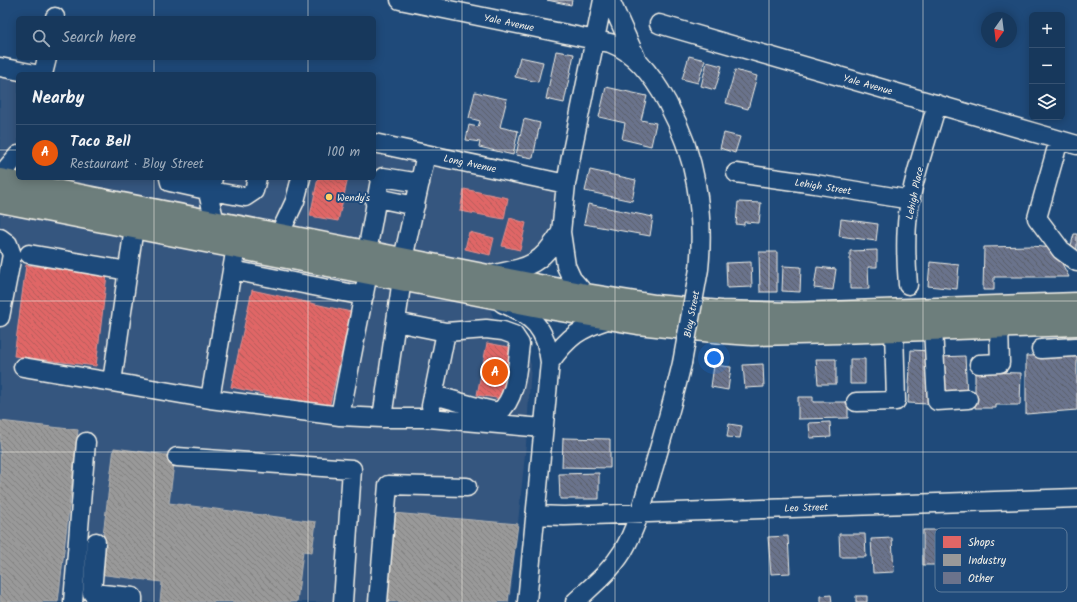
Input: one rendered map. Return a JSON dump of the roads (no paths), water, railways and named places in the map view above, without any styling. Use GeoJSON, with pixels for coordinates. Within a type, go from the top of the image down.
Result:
{"type":"FeatureCollection","features":[{"type":"Feature","properties":{"kind":"highway"},"geometry":{"type":"LineString","coordinates":[[0,180],[55,185],[215,222],[283,227],[368,262]]}},
{"type":"Feature","properties":{"kind":"highway"},"geometry":{"type":"LineString","coordinates":[[1,205],[134,227],[236,247],[368,262],[486,286],[610,319],[695,330],[752,334],[998,327],[1076,317]]}},
{"type":"Feature","properties":{"kind":"highway"},"geometry":{"type":"LineString","coordinates":[[486,286],[586,295],[663,307],[721,312],[766,314],[860,313],[1076,317]]}},
{"type":"Feature","properties":{"kind":"street","name":"Yale Avenue"},"geometry":{"type":"LineString","coordinates":[[400,0],[595,40]]}},
{"type":"Feature","properties":{"kind":"street"},"geometry":{"type":"LineString","coordinates":[[586,295],[572,279],[566,266],[560,232],[566,184],[603,0]]}},
{"type":"Feature","properties":{"kind":"street"},"geometry":{"type":"LineString","coordinates":[[610,0],[636,59]]}},
{"type":"Feature","properties":{"kind":"street","name":"Yale Avenue"},"geometry":{"type":"LineString","coordinates":[[659,24],[1077,145]]}},
{"type":"Feature","properties":{"kind":"street","name":"Bloy Street"},"geometry":{"type":"LineString","coordinates":[[575,602],[602,578],[616,561],[633,532],[640,513],[671,409],[682,363],[701,252],[700,218],[696,182],[676,123],[660,90],[636,59],[616,45],[595,40]]}},
{"type":"Feature","properties":{"kind":"street"},"geometry":{"type":"LineString","coordinates":[[44,72],[46,60]]}},
{"type":"Feature","properties":{"kind":"street"},"geometry":{"type":"LineString","coordinates":[[1,70],[18,72]]}},
{"type":"Feature","properties":{"kind":"street","name":"Lehigh Place"},"geometry":{"type":"LineString","coordinates":[[908,285],[906,241],[910,200],[937,104]]}},
{"type":"Feature","properties":{"kind":"street"},"geometry":{"type":"LineString","coordinates":[[1059,140],[1037,218],[1061,250],[1077,262]]}},
{"type":"Feature","properties":{"kind":"street","name":"Long Avenue"},"geometry":{"type":"LineString","coordinates":[[376,143],[566,184]]}},
{"type":"Feature","properties":{"kind":"street"},"geometry":{"type":"LineString","coordinates":[[382,418],[402,269],[426,154]]}},
{"type":"Feature","properties":{"kind":"street"},"geometry":{"type":"LineString","coordinates":[[0,176],[16,157]]}},
{"type":"Feature","properties":{"kind":"street"},"geometry":{"type":"LineString","coordinates":[[340,416],[364,296],[375,204],[377,173],[383,176],[421,179]]}},
{"type":"Feature","properties":{"kind":"street","name":"Lehigh Street"},"geometry":{"type":"LineString","coordinates":[[736,173],[815,184],[910,200]]}},
{"type":"Feature","properties":{"kind":"street"},"geometry":{"type":"LineString","coordinates":[[170,180],[170,182],[212,185],[245,197],[254,191],[257,180]]}},
{"type":"Feature","properties":{"kind":"street"},"geometry":{"type":"LineString","coordinates":[[283,227],[295,201],[300,180]]}},
{"type":"Feature","properties":{"kind":"street"},"geometry":{"type":"LineString","coordinates":[[283,227],[302,209],[306,202],[311,180]]}},
{"type":"Feature","properties":{"kind":"street"},"geometry":{"type":"LineString","coordinates":[[212,185],[209,197],[215,222]]}},
{"type":"Feature","properties":{"kind":"street"},"geometry":{"type":"LineString","coordinates":[[375,204],[382,199],[415,206]]}},
{"type":"Feature","properties":{"kind":"street"},"geometry":{"type":"LineString","coordinates":[[112,382],[134,227]]}},
{"type":"Feature","properties":{"kind":"street"},"geometry":{"type":"LineString","coordinates":[[527,602],[550,362],[545,338],[534,323],[527,316],[512,308],[486,286],[536,262],[548,252],[560,232]]}},
{"type":"Feature","properties":{"kind":"street"},"geometry":{"type":"LineString","coordinates":[[0,238],[8,244],[12,255],[0,317]]}},
{"type":"Feature","properties":{"kind":"street"},"geometry":{"type":"LineString","coordinates":[[210,399],[236,247]]}},
{"type":"Feature","properties":{"kind":"street"},"geometry":{"type":"LineString","coordinates":[[29,254],[128,271]]}},
{"type":"Feature","properties":{"kind":"street"},"geometry":{"type":"LineString","coordinates":[[232,270],[364,296]]}},
{"type":"Feature","properties":{"kind":"street"},"geometry":{"type":"LineString","coordinates":[[1041,349],[1076,347],[1076,317]]}},
{"type":"Feature","properties":{"kind":"street"},"geometry":{"type":"LineString","coordinates":[[550,362],[564,344],[578,332],[610,319]]}},
{"type":"Feature","properties":{"kind":"street"},"geometry":{"type":"LineString","coordinates":[[396,322],[446,332],[486,329],[503,331],[514,336],[520,344],[512,394],[505,407],[499,412],[475,408],[462,402],[434,395]]}},
{"type":"Feature","properties":{"kind":"street"},"geometry":{"type":"LineString","coordinates":[[979,364],[1000,363],[998,327]]}},
{"type":"Feature","properties":{"kind":"street"},"geometry":{"type":"LineString","coordinates":[[933,329],[937,401],[968,399]]}},
{"type":"Feature","properties":{"kind":"street"},"geometry":{"type":"LineString","coordinates":[[856,402],[896,401],[894,330]]}},
{"type":"Feature","properties":{"kind":"street"},"geometry":{"type":"LineString","coordinates":[[429,418],[446,332]]}},
{"type":"Feature","properties":{"kind":"street"},"geometry":{"type":"LineString","coordinates":[[23,367],[210,399],[340,416],[429,418],[543,428]]}},
{"type":"Feature","properties":{"kind":"street"},"geometry":{"type":"LineString","coordinates":[[72,602],[86,442]]}},
{"type":"Feature","properties":{"kind":"street"},"geometry":{"type":"LineString","coordinates":[[177,458],[352,469],[343,602]]}},
{"type":"Feature","properties":{"kind":"street"},"geometry":{"type":"LineString","coordinates":[[378,602],[388,485],[466,487]]}},
{"type":"Feature","properties":{"kind":"street","name":"Leo Street"},"geometry":{"type":"LineString","coordinates":[[535,515],[564,516],[1077,498]]}},
{"type":"Feature","properties":{"kind":"street"},"geometry":{"type":"LineString","coordinates":[[96,542],[92,593],[133,597],[133,602]]}},
{"type":"Feature","properties":{"kind":"place","name":"Wendy's"},"geometry":{"type":"Point","coordinates":[329,197]}},
{"type":"Feature","properties":{"kind":"place","name":"Taco Bell"},"geometry":{"type":"Point","coordinates":[495,372]}}]}
